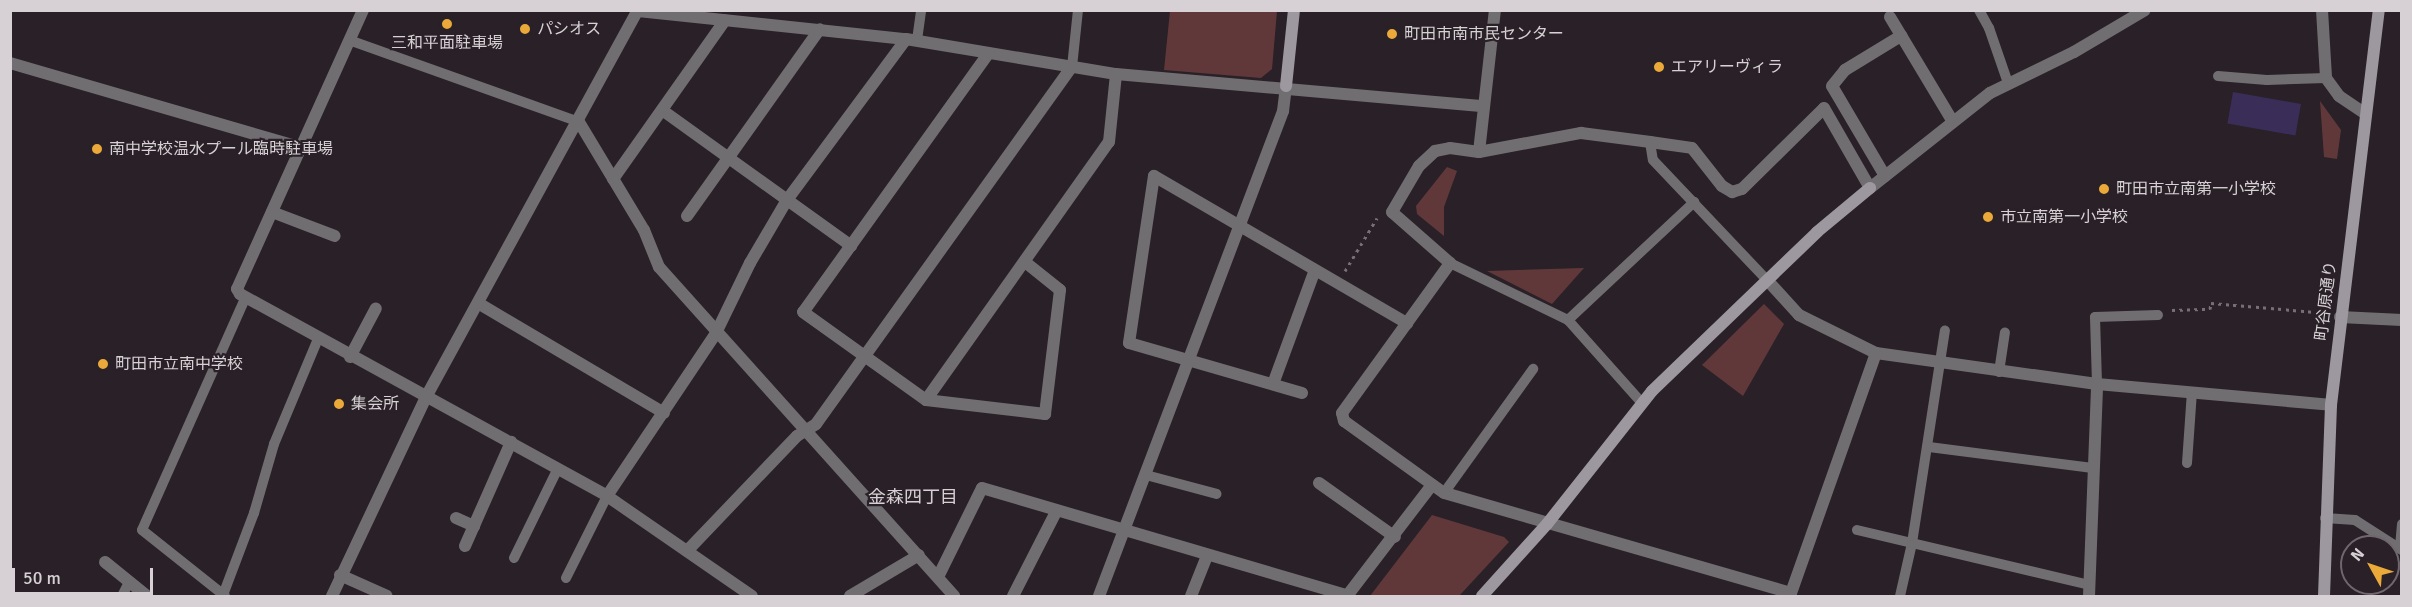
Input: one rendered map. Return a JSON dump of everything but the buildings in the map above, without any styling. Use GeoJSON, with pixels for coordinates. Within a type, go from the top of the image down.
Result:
{"type":"FeatureCollection","features":[{"type":"Feature","properties":{"kind":"street"},"geometry":{"type":"LineString","coordinates":[[363,10],[237,289],[245,299],[512,442],[607,496],[749,596]]}},
{"type":"Feature","properties":{"kind":"street"},"geometry":{"type":"LineString","coordinates":[[1099,597],[1283,111],[1294,10]]}},
{"type":"Feature","properties":{"kind":"street"},"geometry":{"type":"LineString","coordinates":[[1479,152],[1495,10]]}},
{"type":"Feature","properties":{"kind":"street"},"geometry":{"type":"LineString","coordinates":[[1482,597],[1547,524],[1642,403],[1817,232],[1953,122],[2007,82],[2074,52],[2145,10]]}},
{"type":"Feature","properties":{"kind":"street"},"geometry":{"type":"LineString","coordinates":[[2322,10],[2326,78],[2339,96],[2366,114]]}},
{"type":"Feature","properties":{"kind":"street","name":"町谷原通り"},"geometry":{"type":"LineString","coordinates":[[2324,597],[2325,518],[2331,405],[2340,316],[2379,10]]}},
{"type":"Feature","properties":{"kind":"street"},"geometry":{"type":"LineString","coordinates":[[332,597],[340,575],[426,397],[638,11],[912,39],[988,54],[1116,74],[1286,86],[1484,106]]}},
{"type":"Feature","properties":{"kind":"street"},"geometry":{"type":"LineString","coordinates":[[1890,17],[1953,122]]}},
{"type":"Feature","properties":{"kind":"street"},"geometry":{"type":"LineString","coordinates":[[613,179],[725,20]]}},
{"type":"Feature","properties":{"kind":"street"},"geometry":{"type":"LineString","coordinates":[[687,216],[820,29]]}},
{"type":"Feature","properties":{"kind":"street"},"geometry":{"type":"LineString","coordinates":[[1886,176],[1832,86],[1845,70],[1901,36]]}},
{"type":"Feature","properties":{"kind":"street"},"geometry":{"type":"LineString","coordinates":[[607,496],[716,333],[750,262],[787,200],[912,39]]}},
{"type":"Feature","properties":{"kind":"street"},"geometry":{"type":"LineString","coordinates":[[988,54],[803,312],[926,400],[1046,414],[1060,290],[1025,262]]}},
{"type":"Feature","properties":{"kind":"street"},"geometry":{"type":"LineString","coordinates":[[10,63],[300,147]]}},
{"type":"Feature","properties":{"kind":"street"},"geometry":{"type":"LineString","coordinates":[[687,551],[807,430],[816,424],[1072,67]]}},
{"type":"Feature","properties":{"kind":"street"},"geometry":{"type":"LineString","coordinates":[[926,400],[1109,142],[1116,74]]}},
{"type":"Feature","properties":{"kind":"street"},"geometry":{"type":"LineString","coordinates":[[1870,188],[1824,108],[1742,189],[1732,192],[1722,186],[1692,148],[1650,142],[1581,133],[1479,152],[1450,148],[1435,151],[1419,166],[1392,212],[1450,263],[1342,413],[1344,421],[1444,493],[1793,595],[1876,353]]}},
{"type":"Feature","properties":{"kind":"street"},"geometry":{"type":"LineString","coordinates":[[662,110],[850,246]]}},
{"type":"Feature","properties":{"kind":"street"},"geometry":{"type":"LineString","coordinates":[[579,122],[644,230],[659,267],[716,333],[919,555],[954,597]]}},
{"type":"Feature","properties":{"kind":"street"},"geometry":{"type":"LineString","coordinates":[[1302,393],[1129,343],[1154,176],[1407,323]]}},
{"type":"Feature","properties":{"kind":"street"},"geometry":{"type":"LineString","coordinates":[[272,212],[335,236]]}},
{"type":"Feature","properties":{"kind":"street"},"geometry":{"type":"LineString","coordinates":[[1273,384],[1316,270]]}},
{"type":"Feature","properties":{"kind":"street"},"geometry":{"type":"LineString","coordinates":[[1768,281],[1799,315],[1830,334],[1876,353],[1940,364],[2097,384],[2331,405]]}},
{"type":"Feature","properties":{"kind":"street"},"geometry":{"type":"LineString","coordinates":[[478,303],[664,413]]}},
{"type":"Feature","properties":{"kind":"street"},"geometry":{"type":"LineString","coordinates":[[350,357],[376,308]]}},
{"type":"Feature","properties":{"kind":"street"},"geometry":{"type":"LineString","coordinates":[[2340,316],[2402,320]]}},
{"type":"Feature","properties":{"kind":"street"},"geometry":{"type":"LineString","coordinates":[[2089,591],[2097,384]]}},
{"type":"Feature","properties":{"kind":"street"},"geometry":{"type":"LineString","coordinates":[[465,546],[512,442]]}},
{"type":"Feature","properties":{"kind":"street"},"geometry":{"type":"LineString","coordinates":[[1319,483],[1395,537]]}},
{"type":"Feature","properties":{"kind":"street"},"geometry":{"type":"LineString","coordinates":[[938,577],[982,488],[1124,533],[1348,596],[1395,537],[1432,485]]}},
{"type":"Feature","properties":{"kind":"street"},"geometry":{"type":"LineString","coordinates":[[1013,597],[1056,512]]}},
{"type":"Feature","properties":{"kind":"street"},"geometry":{"type":"LineString","coordinates":[[456,518],[474,526]]}},
{"type":"Feature","properties":{"kind":"street"},"geometry":{"type":"LineString","coordinates":[[850,597],[919,555]]}},
{"type":"Feature","properties":{"kind":"street"},"geometry":{"type":"LineString","coordinates":[[1191,597],[1207,556]]}},
{"type":"Feature","properties":{"kind":"street"},"geometry":{"type":"LineString","coordinates":[[105,562],[147,597]]}},
{"type":"Feature","properties":{"kind":"street"},"geometry":{"type":"LineString","coordinates":[[340,575],[387,597]]}},
{"type":"Feature","properties":{"kind":"lane"},"geometry":{"type":"LineString","coordinates":[[912,39],[921,10]]}},
{"type":"Feature","properties":{"kind":"lane"},"geometry":{"type":"LineString","coordinates":[[1072,67],[1078,10]]}},
{"type":"Feature","properties":{"kind":"lane"},"geometry":{"type":"LineString","coordinates":[[1979,10],[1989,28],[2007,82]]}},
{"type":"Feature","properties":{"kind":"lane"},"geometry":{"type":"LineString","coordinates":[[349,40],[579,122]]}},
{"type":"Feature","properties":{"kind":"lane"},"geometry":{"type":"LineString","coordinates":[[2218,76],[2267,80],[2326,78]]}},
{"type":"Feature","properties":{"kind":"lane"},"geometry":{"type":"LineString","coordinates":[[1650,142],[1653,160],[1768,281]]}},
{"type":"Feature","properties":{"kind":"lane"},"geometry":{"type":"LineString","coordinates":[[1568,320],[1694,202]]}},
{"type":"Feature","properties":{"kind":"lane"},"geometry":{"type":"LineString","coordinates":[[1450,263],[1568,320],[1642,403]]}},
{"type":"Feature","properties":{"kind":"lane"},"geometry":{"type":"LineString","coordinates":[[245,299],[142,530],[224,596],[254,513],[274,444],[318,339]]}},
{"type":"Feature","properties":{"kind":"lane"},"geometry":{"type":"LineString","coordinates":[[2097,384],[2095,317],[2162,313]]}},
{"type":"Feature","properties":{"kind":"lane"},"geometry":{"type":"LineString","coordinates":[[1900,597],[1929,447],[1945,331]]}},
{"type":"Feature","properties":{"kind":"lane"},"geometry":{"type":"LineString","coordinates":[[1999,372],[2005,332]]}},
{"type":"Feature","properties":{"kind":"lane"},"geometry":{"type":"LineString","coordinates":[[1444,493],[1533,369]]}},
{"type":"Feature","properties":{"kind":"lane"},"geometry":{"type":"LineString","coordinates":[[2187,463],[2192,392]]}},
{"type":"Feature","properties":{"kind":"lane"},"geometry":{"type":"LineString","coordinates":[[1929,447],[2093,468]]}},
{"type":"Feature","properties":{"kind":"lane"},"geometry":{"type":"LineString","coordinates":[[514,558],[558,468]]}},
{"type":"Feature","properties":{"kind":"lane"},"geometry":{"type":"LineString","coordinates":[[1146,475],[1217,494]]}},
{"type":"Feature","properties":{"kind":"lane"},"geometry":{"type":"LineString","coordinates":[[566,578],[607,496]]}},
{"type":"Feature","properties":{"kind":"lane"},"geometry":{"type":"LineString","coordinates":[[2325,518],[2355,520],[2401,548],[2402,524]]}},
{"type":"Feature","properties":{"kind":"lane"},"geometry":{"type":"LineString","coordinates":[[1857,530],[2089,591]]}},
{"type":"Feature","properties":{"kind":"lane"},"geometry":{"type":"LineString","coordinates":[[122,597],[129,582]]}},
{"type":"Feature","properties":{"kind":"path"},"geometry":{"type":"LineString","coordinates":[[1338,283],[1378,216],[1392,212]]}},
{"type":"Feature","properties":{"kind":"path"},"geometry":{"type":"LineString","coordinates":[[2162,313],[2210,309],[2211,303],[2340,316]]}},
{"type":"Feature","properties":{"kind":"shaded area"},"geometry":{"type":"Polygon","coordinates":[[[1170,11],[1277,11],[1272,69],[1261,78],[1164,70],[1170,11]]]}},
{"type":"Feature","properties":{"kind":"shaded area"},"geometry":{"type":"Polygon","coordinates":[[[2233,92],[2301,104],[2295,135],[2227,124],[2233,92]]]}},
{"type":"Feature","properties":{"kind":"shaded area"},"geometry":{"type":"Polygon","coordinates":[[[2320,101],[2341,130],[2337,159],[2324,157],[2320,101]]]}},
{"type":"Feature","properties":{"kind":"shaded area"},"geometry":{"type":"Polygon","coordinates":[[[1447,167],[1457,171],[1444,207],[1444,236],[1417,214],[1416,206],[1447,167]]]}},
{"type":"Feature","properties":{"kind":"shaded area"},"geometry":{"type":"Polygon","coordinates":[[[1584,268],[1552,304],[1487,271],[1584,268]]]}},
{"type":"Feature","properties":{"kind":"shaded area"},"geometry":{"type":"Polygon","coordinates":[[[1764,304],[1784,324],[1743,396],[1702,365],[1764,304]]]}},
{"type":"Feature","properties":{"kind":"shaded area"},"geometry":{"type":"Polygon","coordinates":[[[1432,515],[1504,537],[1509,542],[1459,596],[1370,596],[1432,515]]]}},
{"type":"Feature","properties":{"kind":"place","name":"三和平面駐車場"},"geometry":{"type":"Point","coordinates":[447,24]}},
{"type":"Feature","properties":{"kind":"place","name":"パシオス"},"geometry":{"type":"Point","coordinates":[525,29]}},
{"type":"Feature","properties":{"kind":"place","name":"町田市南市民センター"},"geometry":{"type":"Point","coordinates":[1392,34]}},
{"type":"Feature","properties":{"kind":"place","name":"エアリーヴィラ"},"geometry":{"type":"Point","coordinates":[1659,67]}},
{"type":"Feature","properties":{"kind":"place","name":"南中学校温水プール臨時駐車場"},"geometry":{"type":"Point","coordinates":[97,149]}},
{"type":"Feature","properties":{"kind":"place","name":"町田市立南第一小学校"},"geometry":{"type":"Point","coordinates":[2104,189]}},
{"type":"Feature","properties":{"kind":"place","name":"市立南第一小学校"},"geometry":{"type":"Point","coordinates":[1988,217]}},
{"type":"Feature","properties":{"kind":"place","name":"町田市立南中学校"},"geometry":{"type":"Point","coordinates":[103,364]}},
{"type":"Feature","properties":{"kind":"place","name":"集会所"},"geometry":{"type":"Point","coordinates":[339,404]}},
{"type":"Feature","properties":{"kind":"district","name":"金森四丁目"},"geometry":{"type":"Point","coordinates":[913,497]}}]}
